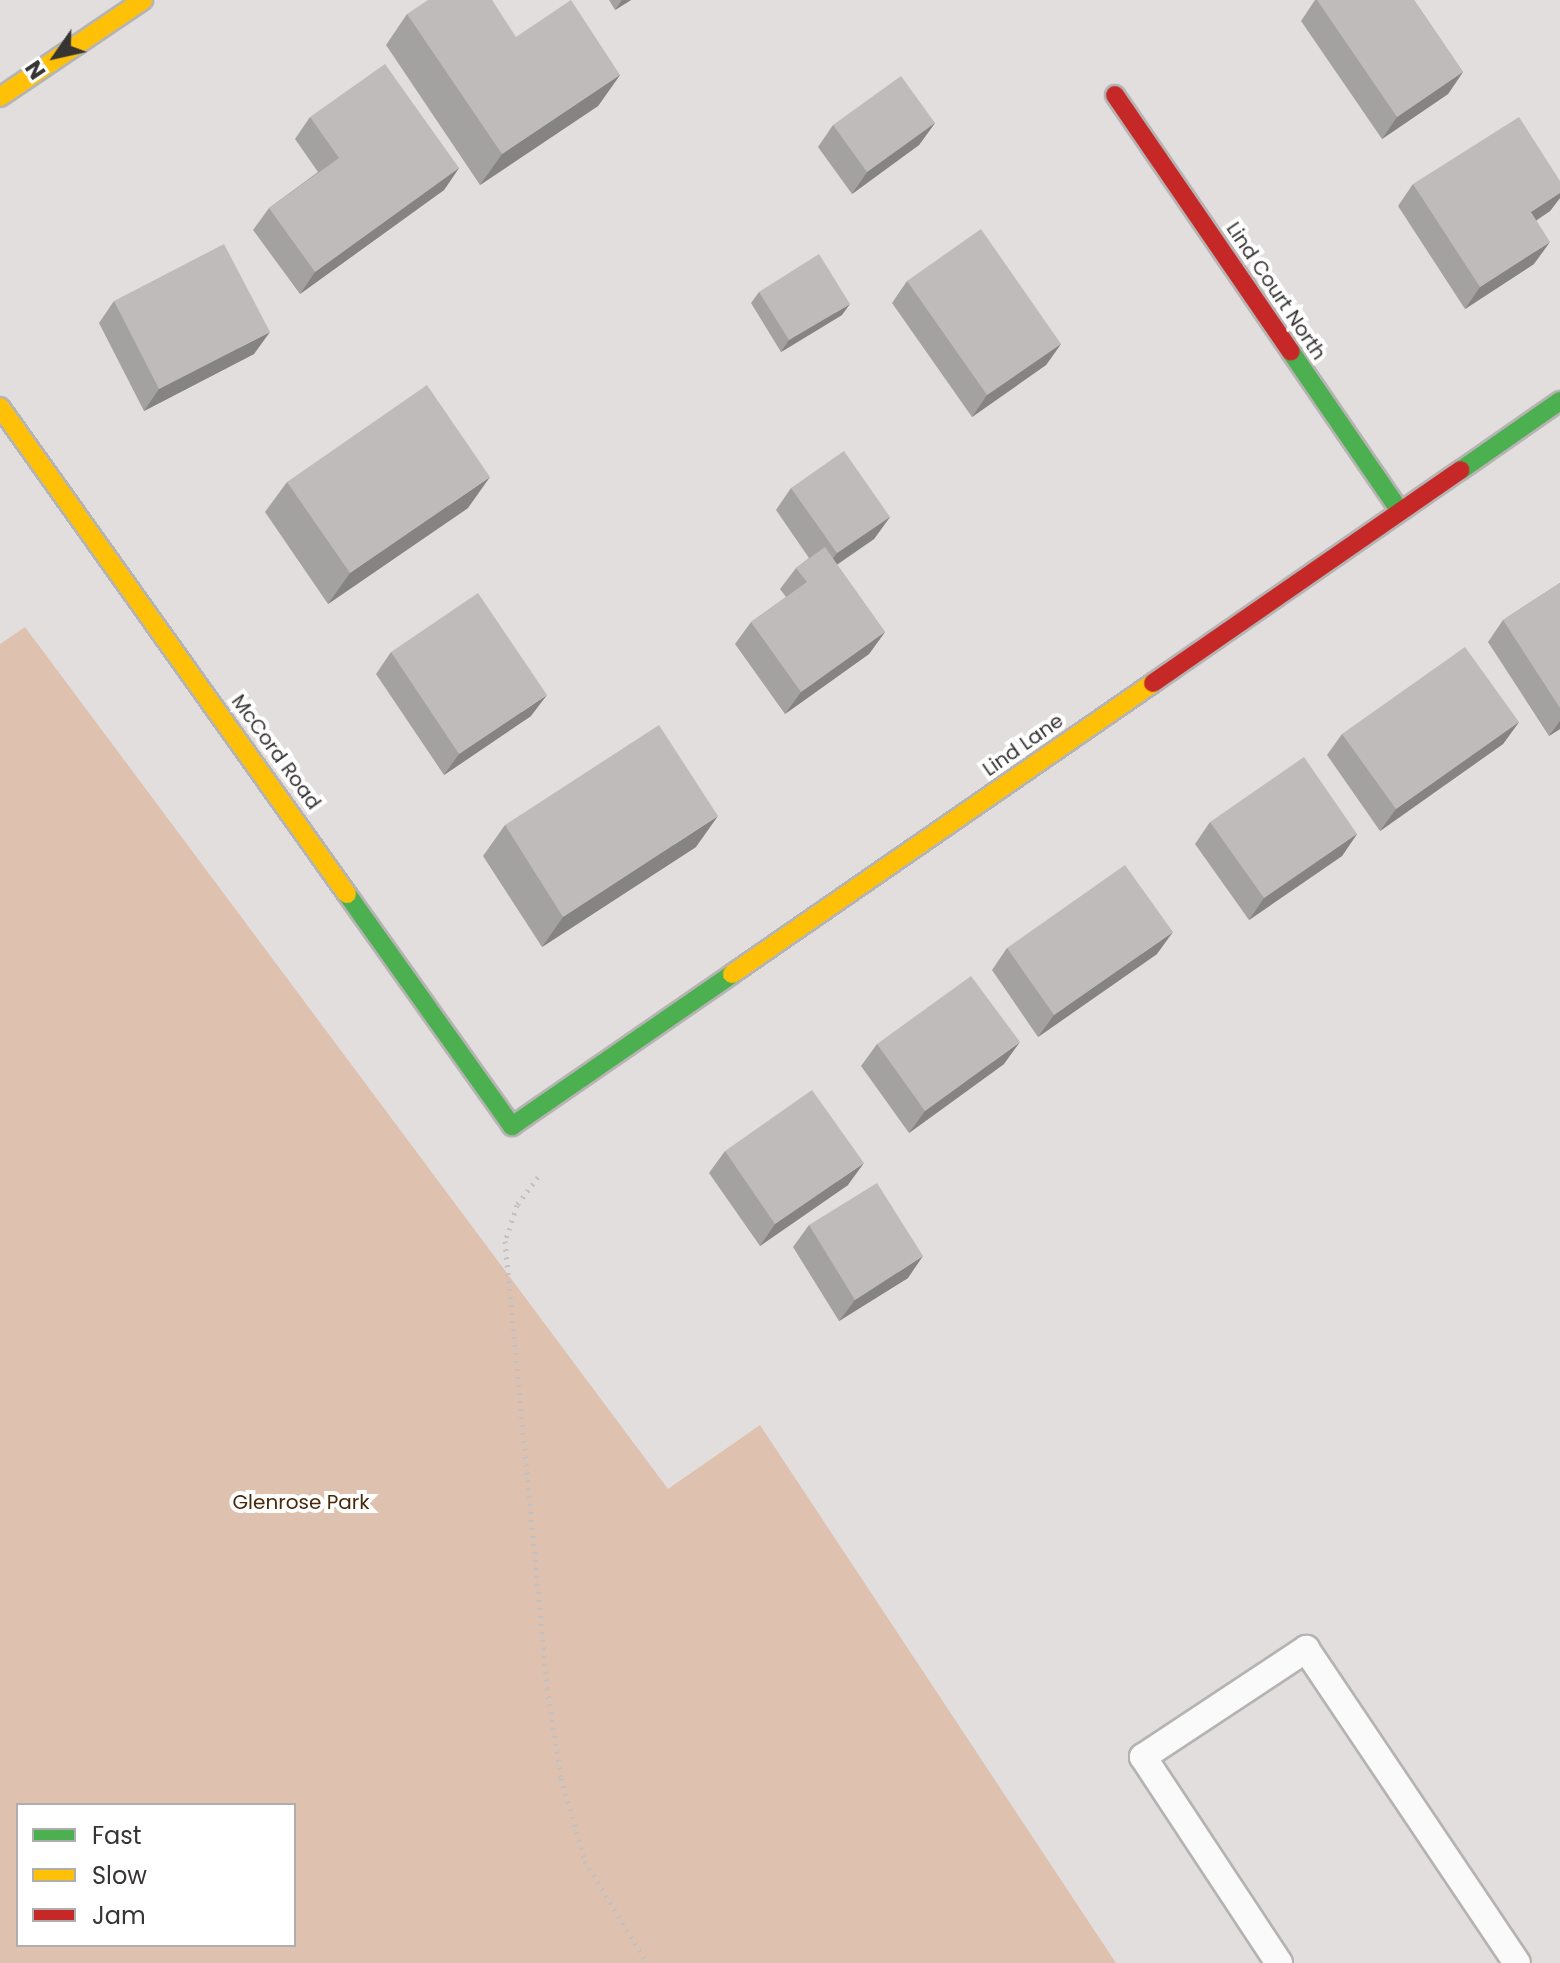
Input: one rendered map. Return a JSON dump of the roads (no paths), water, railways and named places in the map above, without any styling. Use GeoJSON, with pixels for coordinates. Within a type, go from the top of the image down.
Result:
{"type":"FeatureCollection","features":[{"type":"Feature","properties":{"kind":"street"},"geometry":{"type":"LineString","coordinates":[[0,97],[143,0]]}},
{"type":"Feature","properties":{"kind":"street","name":"Lind Court North"},"geometry":{"type":"LineString","coordinates":[[1115,95],[1400,511]]}},
{"type":"Feature","properties":{"kind":"street","name":"Lind Lane"},"geometry":{"type":"LineString","coordinates":[[512,1126],[1560,401]]}},
{"type":"Feature","properties":{"kind":"street","name":"McCord Road"},"geometry":{"type":"LineString","coordinates":[[0,407],[512,1126]]}},
{"type":"Feature","properties":{"kind":"lane"},"geometry":{"type":"LineString","coordinates":[[1279,1963],[1143,1757],[1306,1649],[1517,1963]]}},
{"type":"Feature","properties":{"kind":"park label","name":"Glenrose Park"},"geometry":{"type":"Point","coordinates":[301,1502]}}]}
